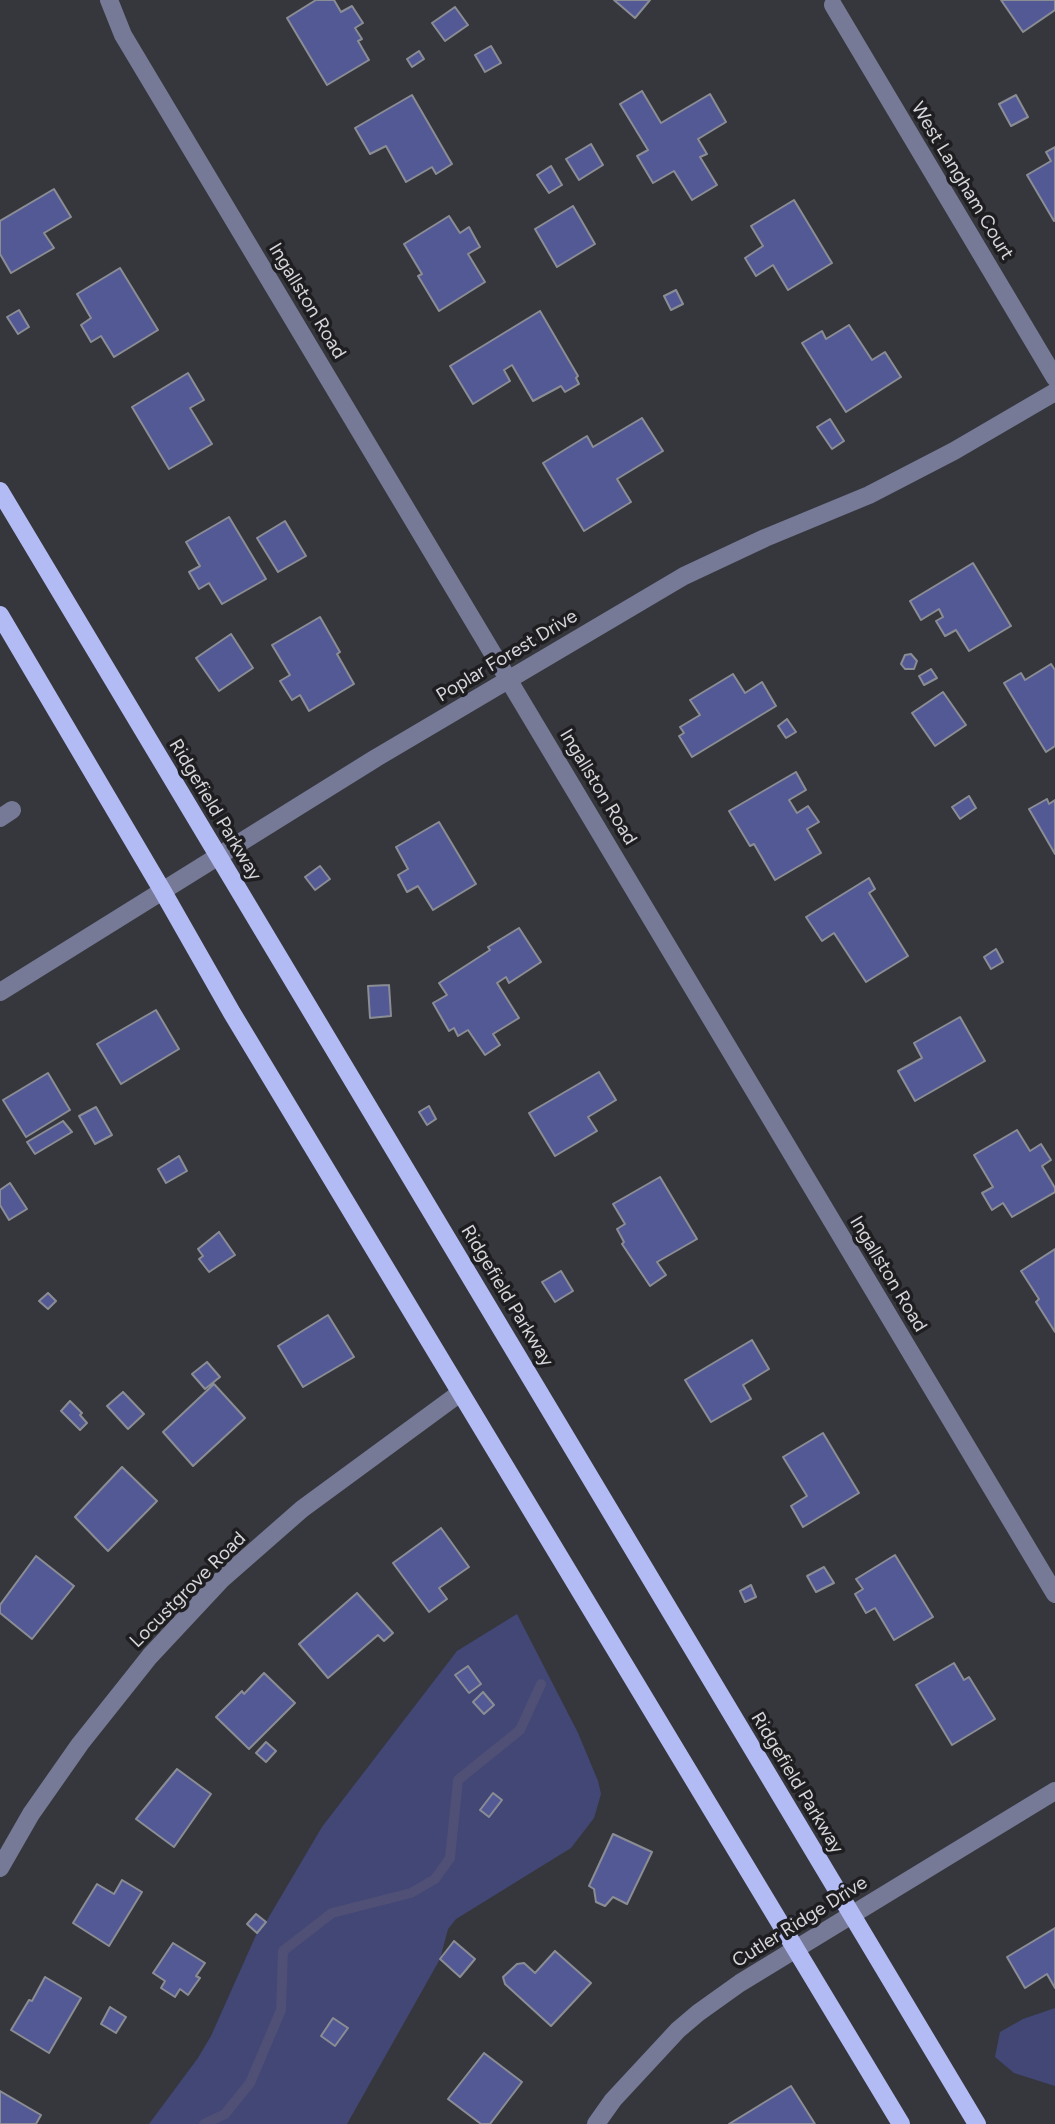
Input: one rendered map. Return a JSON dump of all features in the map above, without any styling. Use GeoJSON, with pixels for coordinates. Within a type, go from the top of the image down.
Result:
{"type":"FeatureCollection","features":[{"type":"Feature","properties":{"kind":"main road","name":"Ridgefield Parkway"},"geometry":{"type":"LineString","coordinates":[[0,491],[977,2124]]}},
{"type":"Feature","properties":{"kind":"main road"},"geometry":{"type":"LineString","coordinates":[[0,615],[232,1013],[901,2124]]}},
{"type":"Feature","properties":{"kind":"street","name":"Ingallston Road"},"geometry":{"type":"LineString","coordinates":[[109,0],[123,35],[1055,1594]]}},
{"type":"Feature","properties":{"kind":"street","name":"West Langham Court"},"geometry":{"type":"LineString","coordinates":[[833,5],[1055,378]]}},
{"type":"Feature","properties":{"kind":"street","name":"Poplar Forest Drive"},"geometry":{"type":"LineString","coordinates":[[0,992],[376,758],[684,576],[765,538],[869,495],[954,451],[1055,392]]}},
{"type":"Feature","properties":{"kind":"street","name":"Locustgrove Road"},"geometry":{"type":"LineString","coordinates":[[0,1868],[31,1814],[80,1744],[150,1656],[221,1580],[302,1509],[460,1393]]}},
{"type":"Feature","properties":{"kind":"street","name":"Cutler Ridge Drive"},"geometry":{"type":"LineString","coordinates":[[596,2124],[613,2100],[678,2029],[740,1983],[1055,1790]]}},
{"type":"Feature","properties":{"kind":"shaded area"},"geometry":{"type":"Polygon","coordinates":[[[517,1614],[578,1733],[598,1781],[601,1794],[594,1818],[571,1848],[456,1919],[448,1929],[440,1959],[347,2124],[149,2124],[211,2036],[257,1933],[322,1827],[457,1651],[517,1614]]]}},
{"type":"Feature","properties":{"kind":"shaded area"},"geometry":{"type":"Polygon","coordinates":[[[1055,2008],[1055,2086],[1014,2073],[995,2057],[1000,2032],[1023,2019],[1055,2008]]]}},
{"type":"Feature","properties":{"kind":"building"},"geometry":{"type":"Polygon","coordinates":[[[316,0],[334,0],[341,12],[352,6],[363,23],[355,28],[362,39],[358,41],[369,60],[327,85],[287,18],[316,0]]]}},
{"type":"Feature","properties":{"kind":"building"},"geometry":{"type":"Polygon","coordinates":[[[614,0],[650,0],[635,18],[614,0]]]}},
{"type":"Feature","properties":{"kind":"building"},"geometry":{"type":"Polygon","coordinates":[[[1001,0],[1055,0],[1055,10],[1023,32],[1001,0]]]}},
{"type":"Feature","properties":{"kind":"building"},"geometry":{"type":"Polygon","coordinates":[[[455,7],[468,25],[445,41],[432,23],[455,7]]]}},
{"type":"Feature","properties":{"kind":"building"},"geometry":{"type":"Polygon","coordinates":[[[491,46],[501,63],[485,72],[475,55],[491,46]]]}},
{"type":"Feature","properties":{"kind":"building"},"geometry":{"type":"Polygon","coordinates":[[[419,51],[424,59],[412,67],[407,59],[419,51]]]}},
{"type":"Feature","properties":{"kind":"building"},"geometry":{"type":"Polygon","coordinates":[[[642,91],[661,123],[710,94],[726,122],[698,139],[707,154],[700,157],[717,185],[692,200],[674,171],[653,183],[637,156],[648,150],[620,104],[642,91]]]}},
{"type":"Feature","properties":{"kind":"building"},"geometry":{"type":"Polygon","coordinates":[[[412,95],[452,164],[436,174],[432,167],[406,182],[386,146],[370,154],[355,128],[412,95]]]}},
{"type":"Feature","properties":{"kind":"building"},"geometry":{"type":"Polygon","coordinates":[[[1016,95],[1028,117],[1011,126],[999,104],[1016,95]]]}},
{"type":"Feature","properties":{"kind":"building"},"geometry":{"type":"Polygon","coordinates":[[[591,144],[603,165],[579,180],[566,159],[591,144]]]}},
{"type":"Feature","properties":{"kind":"building"},"geometry":{"type":"Polygon","coordinates":[[[1055,147],[1054,221],[1027,175],[1051,161],[1046,152],[1055,147]]]}},
{"type":"Feature","properties":{"kind":"building"},"geometry":{"type":"Polygon","coordinates":[[[551,166],[562,185],[549,193],[537,175],[551,166]]]}},
{"type":"Feature","properties":{"kind":"building"},"geometry":{"type":"Polygon","coordinates":[[[54,189],[71,217],[44,233],[54,248],[11,273],[0,254],[0,221],[54,189]]]}},
{"type":"Feature","properties":{"kind":"building"},"geometry":{"type":"Polygon","coordinates":[[[794,200],[832,263],[788,290],[773,265],[756,276],[745,258],[763,246],[751,226],[794,200]]]}},
{"type":"Feature","properties":{"kind":"building"},"geometry":{"type":"Polygon","coordinates":[[[573,206],[595,244],[557,267],[535,229],[573,206]]]}},
{"type":"Feature","properties":{"kind":"building"},"geometry":{"type":"Polygon","coordinates":[[[449,216],[460,233],[469,227],[480,247],[468,254],[485,282],[439,311],[418,276],[422,274],[404,244],[449,216]]]}},
{"type":"Feature","properties":{"kind":"building"},"geometry":{"type":"Polygon","coordinates":[[[120,268],[158,330],[114,357],[101,336],[91,342],[81,325],[91,318],[77,294],[120,268]]]}},
{"type":"Feature","properties":{"kind":"building"},"geometry":{"type":"Polygon","coordinates":[[[676,290],[683,304],[671,310],[664,296],[676,290]]]}},
{"type":"Feature","properties":{"kind":"building"},"geometry":{"type":"Polygon","coordinates":[[[19,310],[29,327],[18,334],[7,317],[19,310]]]}},
{"type":"Feature","properties":{"kind":"building"},"geometry":{"type":"Polygon","coordinates":[[[540,311],[578,376],[576,378],[579,384],[565,392],[561,386],[533,401],[512,365],[504,370],[510,381],[473,404],[450,366],[540,311]]]}},
{"type":"Feature","properties":{"kind":"building"},"geometry":{"type":"Polygon","coordinates":[[[849,325],[872,360],[885,352],[901,377],[846,412],[802,343],[822,331],[826,339],[849,325]]]}},
{"type":"Feature","properties":{"kind":"building"},"geometry":{"type":"Polygon","coordinates":[[[188,373],[204,400],[190,408],[212,444],[169,469],[132,407],[188,373]]]}},
{"type":"Feature","properties":{"kind":"building"},"geometry":{"type":"Polygon","coordinates":[[[642,418],[663,451],[617,479],[631,502],[584,531],[543,463],[587,436],[593,447],[642,418]]]}},
{"type":"Feature","properties":{"kind":"building"},"geometry":{"type":"Polygon","coordinates":[[[830,419],[844,441],[832,449],[817,427],[830,419]]]}},
{"type":"Feature","properties":{"kind":"building"},"geometry":{"type":"Polygon","coordinates":[[[229,517],[266,579],[222,604],[209,583],[199,589],[189,572],[200,566],[186,542],[229,517]]]}},
{"type":"Feature","properties":{"kind":"building"},"geometry":{"type":"Polygon","coordinates":[[[285,521],[306,556],[278,572],[257,538],[285,521]]]}},
{"type":"Feature","properties":{"kind":"building"},"geometry":{"type":"Polygon","coordinates":[[[973,563],[1011,626],[969,651],[956,630],[945,636],[936,621],[943,617],[939,609],[921,620],[910,601],[973,563]]]}},
{"type":"Feature","properties":{"kind":"building"},"geometry":{"type":"Polygon","coordinates":[[[320,617],[354,684],[309,711],[300,695],[292,700],[280,681],[290,675],[272,645],[320,617]]]}},
{"type":"Feature","properties":{"kind":"building"},"geometry":{"type":"Polygon","coordinates":[[[231,634],[253,668],[219,691],[196,658],[231,634]]]}},
{"type":"Feature","properties":{"kind":"building"},"geometry":{"type":"Polygon","coordinates":[[[911,654],[917,661],[914,669],[905,669],[901,664],[905,655],[911,654]]]}},
{"type":"Feature","properties":{"kind":"building"},"geometry":{"type":"Polygon","coordinates":[[[1051,664],[1055,670],[1055,746],[1046,752],[1004,683],[1021,673],[1025,680],[1051,664]]]}},
{"type":"Feature","properties":{"kind":"building"},"geometry":{"type":"Polygon","coordinates":[[[931,669],[937,678],[924,685],[919,676],[931,669]]]}},
{"type":"Feature","properties":{"kind":"building"},"geometry":{"type":"Polygon","coordinates":[[[733,674],[745,693],[762,682],[776,706],[692,757],[679,736],[684,733],[680,727],[700,715],[690,700],[733,674]]]}},
{"type":"Feature","properties":{"kind":"building"},"geometry":{"type":"Polygon","coordinates":[[[943,692],[966,725],[935,746],[912,713],[943,692]]]}},
{"type":"Feature","properties":{"kind":"building"},"geometry":{"type":"Polygon","coordinates":[[[787,719],[796,732],[786,738],[778,726],[787,719]]]}},
{"type":"Feature","properties":{"kind":"building"},"geometry":{"type":"Polygon","coordinates":[[[796,772],[806,790],[789,800],[797,813],[808,806],[819,822],[807,829],[821,853],[775,880],[754,844],[750,846],[729,811],[796,772]]]}},
{"type":"Feature","properties":{"kind":"building"},"geometry":{"type":"Polygon","coordinates":[[[969,796],[976,808],[960,819],[952,807],[969,796]]]}},
{"type":"Feature","properties":{"kind":"building"},"geometry":{"type":"Polygon","coordinates":[[[1047,799],[1049,804],[1055,800],[1055,854],[1029,809],[1047,799]]]}},
{"type":"Feature","properties":{"kind":"building"},"geometry":{"type":"Polygon","coordinates":[[[439,822],[476,884],[433,910],[418,886],[407,892],[398,875],[408,869],[396,847],[439,822]]]}},
{"type":"Feature","properties":{"kind":"building"},"geometry":{"type":"Polygon","coordinates":[[[320,866],[330,879],[315,890],[305,877],[320,866]]]}},
{"type":"Feature","properties":{"kind":"building"},"geometry":{"type":"Polygon","coordinates":[[[869,878],[875,889],[869,893],[908,956],[866,982],[834,933],[822,941],[806,917],[869,878]]]}},
{"type":"Feature","properties":{"kind":"building"},"geometry":{"type":"Polygon","coordinates":[[[519,928],[541,962],[509,983],[506,977],[497,983],[519,1018],[493,1034],[500,1045],[485,1055],[468,1030],[458,1036],[454,1028],[449,1031],[433,1003],[447,995],[439,983],[519,928]]]}},
{"type":"Feature","properties":{"kind":"building"},"geometry":{"type":"Polygon","coordinates":[[[996,949],[1003,962],[991,969],[984,957],[996,949]]]}},
{"type":"Feature","properties":{"kind":"building"},"geometry":{"type":"Polygon","coordinates":[[[389,985],[391,1016],[370,1018],[368,986],[389,985]]]}},
{"type":"Feature","properties":{"kind":"building"},"geometry":{"type":"Polygon","coordinates":[[[156,1010],[179,1049],[121,1084],[97,1044],[156,1010]]]}},
{"type":"Feature","properties":{"kind":"building"},"geometry":{"type":"Polygon","coordinates":[[[960,1017],[985,1061],[915,1101],[898,1071],[922,1058],[914,1043],[960,1017]]]}},
{"type":"Feature","properties":{"kind":"building"},"geometry":{"type":"Polygon","coordinates":[[[599,1072],[616,1100],[588,1117],[597,1131],[555,1156],[529,1113],[599,1072]]]}},
{"type":"Feature","properties":{"kind":"building"},"geometry":{"type":"Polygon","coordinates":[[[48,1073],[70,1110],[26,1137],[3,1100],[48,1073]]]}},
{"type":"Feature","properties":{"kind":"building"},"geometry":{"type":"Polygon","coordinates":[[[429,1106],[436,1119],[427,1125],[419,1112],[429,1106]]]}},
{"type":"Feature","properties":{"kind":"building"},"geometry":{"type":"Polygon","coordinates":[[[96,1107],[112,1135],[95,1144],[79,1116],[96,1107]]]}},
{"type":"Feature","properties":{"kind":"building"},"geometry":{"type":"Polygon","coordinates":[[[63,1121],[72,1132],[35,1154],[27,1142],[63,1121]]]}},
{"type":"Feature","properties":{"kind":"building"},"geometry":{"type":"Polygon","coordinates":[[[1017,1130],[1030,1151],[1041,1144],[1051,1160],[1042,1166],[1055,1192],[1012,1217],[1003,1203],[992,1210],[982,1193],[993,1187],[974,1155],[1017,1130]]]}},
{"type":"Feature","properties":{"kind":"building"},"geometry":{"type":"Polygon","coordinates":[[[179,1156],[187,1171],[166,1183],[158,1169],[179,1156]]]}},
{"type":"Feature","properties":{"kind":"building"},"geometry":{"type":"Polygon","coordinates":[[[660,1177],[697,1239],[657,1262],[666,1275],[650,1286],[622,1244],[624,1242],[617,1229],[625,1224],[613,1204],[660,1177]]]}},
{"type":"Feature","properties":{"kind":"building"},"geometry":{"type":"Polygon","coordinates":[[[10,1183],[27,1209],[9,1220],[0,1205],[0,1190],[10,1183]]]}},
{"type":"Feature","properties":{"kind":"building"},"geometry":{"type":"Polygon","coordinates":[[[219,1232],[235,1255],[209,1272],[199,1259],[203,1256],[198,1249],[219,1232]]]}},
{"type":"Feature","properties":{"kind":"building"},"geometry":{"type":"Polygon","coordinates":[[[1055,1249],[1055,1332],[1021,1271],[1055,1249]]]}},
{"type":"Feature","properties":{"kind":"building"},"geometry":{"type":"Polygon","coordinates":[[[561,1271],[573,1291],[555,1302],[542,1282],[561,1271]]]}},
{"type":"Feature","properties":{"kind":"building"},"geometry":{"type":"Polygon","coordinates":[[[48,1293],[56,1301],[48,1309],[39,1301],[48,1293]]]}},
{"type":"Feature","properties":{"kind":"building"},"geometry":{"type":"Polygon","coordinates":[[[328,1315],[354,1357],[303,1387],[278,1346],[328,1315]]]}},
{"type":"Feature","properties":{"kind":"building"},"geometry":{"type":"Polygon","coordinates":[[[752,1340],[769,1369],[743,1385],[751,1399],[711,1422],[685,1380],[752,1340]]]}},
{"type":"Feature","properties":{"kind":"building"},"geometry":{"type":"Polygon","coordinates":[[[207,1362],[220,1377],[205,1389],[192,1374],[207,1362]]]}},
{"type":"Feature","properties":{"kind":"building"},"geometry":{"type":"Polygon","coordinates":[[[214,1384],[245,1418],[193,1466],[163,1432],[214,1384]]]}},
{"type":"Feature","properties":{"kind":"building"},"geometry":{"type":"Polygon","coordinates":[[[123,1392],[144,1414],[128,1429],[107,1406],[123,1392]]]}},
{"type":"Feature","properties":{"kind":"building"},"geometry":{"type":"Polygon","coordinates":[[[70,1401],[82,1413],[80,1415],[87,1423],[80,1430],[61,1411],[70,1401]]]}},
{"type":"Feature","properties":{"kind":"building"},"geometry":{"type":"Polygon","coordinates":[[[823,1433],[859,1493],[803,1527],[791,1506],[807,1496],[783,1457],[823,1433]]]}},
{"type":"Feature","properties":{"kind":"building"},"geometry":{"type":"Polygon","coordinates":[[[122,1467],[157,1501],[108,1551],[75,1517],[122,1467]]]}},
{"type":"Feature","properties":{"kind":"building"},"geometry":{"type":"Polygon","coordinates":[[[441,1528],[469,1567],[439,1588],[447,1599],[429,1612],[393,1563],[441,1528]]]}},
{"type":"Feature","properties":{"kind":"building"},"geometry":{"type":"Polygon","coordinates":[[[895,1555],[933,1617],[894,1640],[875,1608],[866,1613],[855,1594],[863,1589],[856,1579],[895,1555]]]}},
{"type":"Feature","properties":{"kind":"building"},"geometry":{"type":"Polygon","coordinates":[[[36,1556],[74,1586],[32,1639],[0,1613],[0,1605],[36,1556]]]}},
{"type":"Feature","properties":{"kind":"building"},"geometry":{"type":"Polygon","coordinates":[[[824,1567],[834,1583],[816,1592],[807,1576],[824,1567]]]}},
{"type":"Feature","properties":{"kind":"building"},"geometry":{"type":"Polygon","coordinates":[[[751,1585],[756,1597],[745,1602],[740,1591],[751,1585]]]}},
{"type":"Feature","properties":{"kind":"building"},"geometry":{"type":"Polygon","coordinates":[[[357,1593],[393,1633],[384,1641],[378,1635],[328,1678],[299,1644],[357,1593]]]}},
{"type":"Feature","properties":{"kind":"building"},"geometry":{"type":"Polygon","coordinates":[[[954,1663],[964,1680],[969,1677],[995,1719],[952,1745],[916,1685],[954,1663]]]}},
{"type":"Feature","properties":{"kind":"building"},"geometry":{"type":"Polygon","coordinates":[[[468,1666],[481,1684],[469,1693],[455,1675],[468,1666]]]}},
{"type":"Feature","properties":{"kind":"building"},"geometry":{"type":"Polygon","coordinates":[[[264,1673],[295,1703],[249,1749],[216,1717],[264,1673]]]}},
{"type":"Feature","properties":{"kind":"building"},"geometry":{"type":"Polygon","coordinates":[[[483,1692],[494,1705],[484,1714],[473,1702],[483,1692]]]}},
{"type":"Feature","properties":{"kind":"building"},"geometry":{"type":"Polygon","coordinates":[[[266,1742],[276,1751],[266,1762],[256,1753],[266,1742]]]}},
{"type":"Feature","properties":{"kind":"building"},"geometry":{"type":"Polygon","coordinates":[[[177,1769],[211,1794],[174,1847],[136,1819],[177,1769]]]}},
{"type":"Feature","properties":{"kind":"building"},"geometry":{"type":"Polygon","coordinates":[[[493,1793],[502,1800],[489,1817],[480,1810],[493,1793]]]}},
{"type":"Feature","properties":{"kind":"building"},"geometry":{"type":"Polygon","coordinates":[[[613,1834],[652,1852],[627,1904],[613,1897],[605,1906],[596,1902],[594,1889],[589,1886],[613,1834]]]}},
{"type":"Feature","properties":{"kind":"building"},"geometry":{"type":"Polygon","coordinates":[[[122,1880],[142,1892],[109,1946],[73,1923],[97,1884],[114,1894],[122,1880]]]}},
{"type":"Feature","properties":{"kind":"building"},"geometry":{"type":"Polygon","coordinates":[[[256,1914],[266,1922],[257,1933],[247,1924],[256,1914]]]}},
{"type":"Feature","properties":{"kind":"building"},"geometry":{"type":"Polygon","coordinates":[[[1055,1928],[1055,1988],[1047,1974],[1025,1988],[1007,1957],[1055,1928]]]}},
{"type":"Feature","properties":{"kind":"building"},"geometry":{"type":"Polygon","coordinates":[[[454,1941],[475,1959],[460,1977],[440,1959],[454,1941]]]}},
{"type":"Feature","properties":{"kind":"building"},"geometry":{"type":"Polygon","coordinates":[[[173,1943],[205,1963],[196,1976],[200,1978],[188,1995],[180,1989],[175,1997],[161,1988],[165,1981],[153,1973],[173,1943]]]}},
{"type":"Feature","properties":{"kind":"building"},"geometry":{"type":"Polygon","coordinates":[[[555,1951],[591,1983],[551,2026],[505,1984],[503,1977],[517,1964],[524,1963],[535,1973],[555,1951]]]}},
{"type":"Feature","properties":{"kind":"building"},"geometry":{"type":"Polygon","coordinates":[[[45,1977],[81,1998],[49,2053],[11,2030],[45,1977]]]}},
{"type":"Feature","properties":{"kind":"building"},"geometry":{"type":"Polygon","coordinates":[[[110,2007],[126,2017],[116,2033],[101,2024],[110,2007]]]}},
{"type":"Feature","properties":{"kind":"building"},"geometry":{"type":"Polygon","coordinates":[[[333,2018],[348,2028],[335,2046],[321,2036],[333,2018]]]}},
{"type":"Feature","properties":{"kind":"building"},"geometry":{"type":"Polygon","coordinates":[[[484,2053],[522,2082],[490,2124],[481,2124],[448,2099],[484,2053]]]}},
{"type":"Feature","properties":{"kind":"building"},"geometry":{"type":"Polygon","coordinates":[[[791,2086],[815,2124],[729,2124],[791,2086]]]}},
{"type":"Feature","properties":{"kind":"building"},"geometry":{"type":"Polygon","coordinates":[[[0,2091],[41,2115],[36,2124],[0,2124],[0,2091]]]}},
{"type":"Feature","properties":{"kind":"waterway"},"geometry":{"type":"LineString","coordinates":[[204,2124],[225,2114],[250,2083],[281,2010],[283,1951],[332,1913],[411,1893],[435,1879],[450,1858],[458,1780],[520,1730],[541,1684]]}}]}
